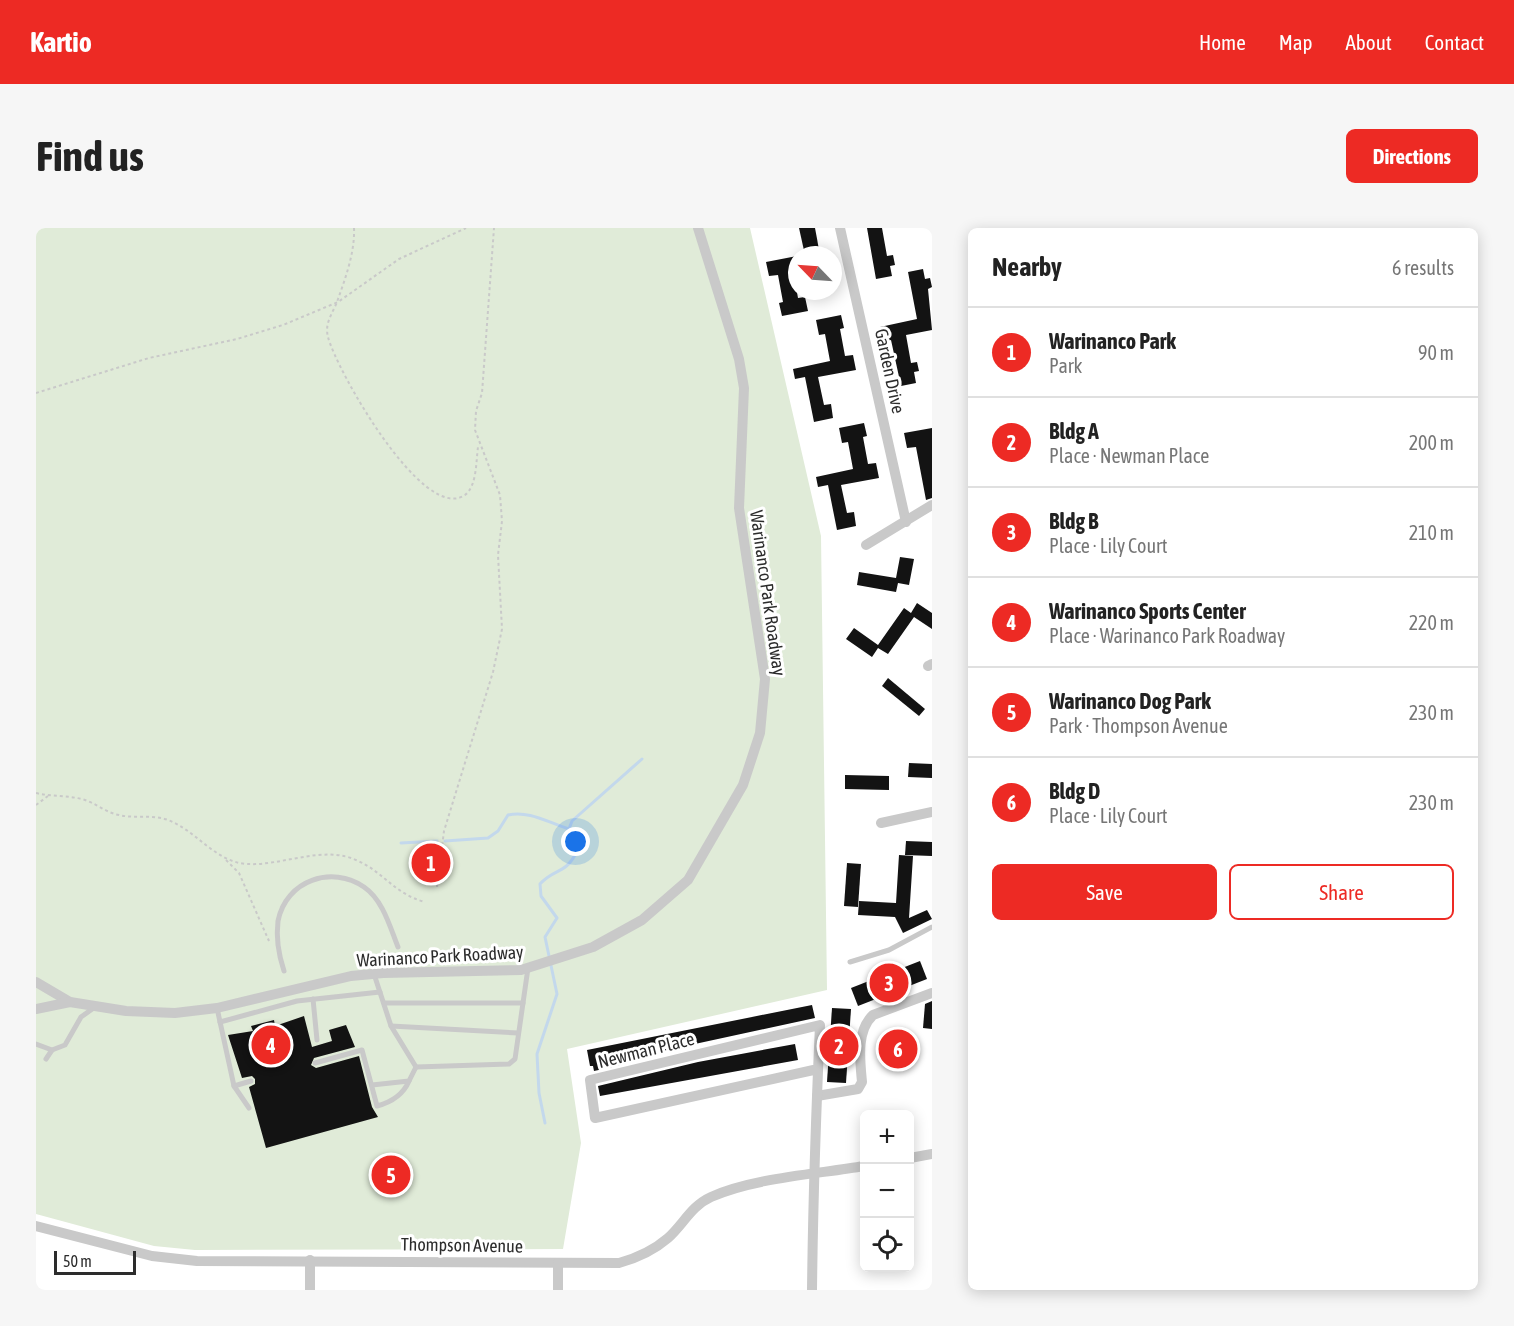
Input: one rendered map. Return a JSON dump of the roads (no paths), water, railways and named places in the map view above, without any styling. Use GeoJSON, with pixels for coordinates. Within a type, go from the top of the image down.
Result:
{"type":"FeatureCollection","features":[{"type":"Feature","properties":{"kind":"street","name":"Warinanco Park Roadway"},"geometry":{"type":"LineString","coordinates":[[36,1009],[70,1002],[126,1011],[176,1013],[217,1008],[298,988],[374,974],[532,968],[594,947],[642,920],[688,880],[743,785],[760,733],[765,679],[739,508],[744,388],[739,359],[698,228]]}},
{"type":"Feature","properties":{"kind":"street","name":"Garden Drive"},"geometry":{"type":"LineString","coordinates":[[840,228],[906,522]]}},
{"type":"Feature","properties":{"kind":"street"},"geometry":{"type":"LineString","coordinates":[[866,545],[932,505]]}},
{"type":"Feature","properties":{"kind":"street"},"geometry":{"type":"LineString","coordinates":[[880,823],[932,812]]}},
{"type":"Feature","properties":{"kind":"street","name":"Warinanco Park Roadway"},"geometry":{"type":"LineString","coordinates":[[36,982],[70,1002]]}},
{"type":"Feature","properties":{"kind":"street"},"geometry":{"type":"LineString","coordinates":[[817,1096],[858,1089],[862,1082],[862,1032],[866,1021],[873,1015],[932,993]]}},
{"type":"Feature","properties":{"kind":"street","name":"Newman Place"},"geometry":{"type":"LineString","coordinates":[[812,1290],[813,1175],[817,1096],[820,1025],[590,1080],[595,1118],[818,1069]]}},
{"type":"Feature","properties":{"kind":"street"},"geometry":{"type":"LineString","coordinates":[[914,1157],[932,1154]]}},
{"type":"Feature","properties":{"kind":"street","name":"Thompson Avenue"},"geometry":{"type":"LineString","coordinates":[[36,1226],[152,1256],[197,1261],[619,1263],[643,1256],[668,1238],[695,1207],[710,1197],[743,1187],[860,1167]]}},
{"type":"Feature","properties":{"kind":"street"},"geometry":{"type":"LineString","coordinates":[[309,1290],[310,1260]]}},
{"type":"Feature","properties":{"kind":"street"},"geometry":{"type":"LineString","coordinates":[[558,1263],[558,1290]]}},
{"type":"Feature","properties":{"kind":"lane"},"geometry":{"type":"LineString","coordinates":[[284,971],[279,956],[278,920],[291,891],[316,877],[342,876],[366,888],[384,910],[398,947]]}},
{"type":"Feature","properties":{"kind":"lane"},"geometry":{"type":"LineString","coordinates":[[850,962],[889,950],[932,927]]}},
{"type":"Feature","properties":{"kind":"lane"},"geometry":{"type":"LineString","coordinates":[[417,1067],[509,1064],[515,1059],[523,1003],[532,968]]}},
{"type":"Feature","properties":{"kind":"lane"},"geometry":{"type":"LineString","coordinates":[[374,974],[391,1026],[417,1067]]}},
{"type":"Feature","properties":{"kind":"lane"},"geometry":{"type":"LineString","coordinates":[[220,1022],[313,999],[380,992]]}},
{"type":"Feature","properties":{"kind":"lane"},"geometry":{"type":"LineString","coordinates":[[313,999],[317,1040]]}},
{"type":"Feature","properties":{"kind":"lane"},"geometry":{"type":"LineString","coordinates":[[384,1003],[523,1003]]}},
{"type":"Feature","properties":{"kind":"lane"},"geometry":{"type":"LineString","coordinates":[[46,1059],[52,1050],[65,1044],[81,1017],[96,1006]]}},
{"type":"Feature","properties":{"kind":"lane"},"geometry":{"type":"LineString","coordinates":[[217,1008],[234,1086],[249,1108]]}},
{"type":"Feature","properties":{"kind":"lane"},"geometry":{"type":"LineString","coordinates":[[391,1026],[518,1033]]}},
{"type":"Feature","properties":{"kind":"lane"},"geometry":{"type":"LineString","coordinates":[[36,1044],[52,1050]]}},
{"type":"Feature","properties":{"kind":"lane"},"geometry":{"type":"LineString","coordinates":[[315,1063],[362,1050],[377,1106],[397,1097],[405,1090],[417,1067]]}},
{"type":"Feature","properties":{"kind":"lane"},"geometry":{"type":"LineString","coordinates":[[234,1086],[251,1081]]}},
{"type":"Feature","properties":{"kind":"lane"},"geometry":{"type":"LineString","coordinates":[[372,1085],[409,1081]]}},
{"type":"Feature","properties":{"kind":"waterway"},"geometry":{"type":"LineString","coordinates":[[545,1123],[539,1093],[537,1054],[557,994],[545,937],[557,918],[541,896],[540,884],[568,865],[576,853],[569,829],[572,821],[642,759]]}},
{"type":"Feature","properties":{"kind":"waterway"},"geometry":{"type":"LineString","coordinates":[[445,841],[488,838],[498,831],[508,815],[516,814],[524,814],[569,829]]}},
{"type":"Feature","properties":{"kind":"waterway"},"geometry":{"type":"LineString","coordinates":[[401,843],[437,841]]}},
{"type":"Feature","properties":{"kind":"place","name":"Warinanco Park"},"geometry":{"type":"Point","coordinates":[431,863]}},
{"type":"Feature","properties":{"kind":"place","name":"Bldg B"},"geometry":{"type":"Point","coordinates":[889,983]}},
{"type":"Feature","properties":{"kind":"place","name":"Warinanco Sports Center"},"geometry":{"type":"Point","coordinates":[271,1045]}},
{"type":"Feature","properties":{"kind":"place","name":"Bldg A"},"geometry":{"type":"Point","coordinates":[839,1046]}},
{"type":"Feature","properties":{"kind":"place","name":"Bldg D"},"geometry":{"type":"Point","coordinates":[898,1049]}},
{"type":"Feature","properties":{"kind":"place","name":"Warinanco Dog Park"},"geometry":{"type":"Point","coordinates":[391,1175]}}]}
